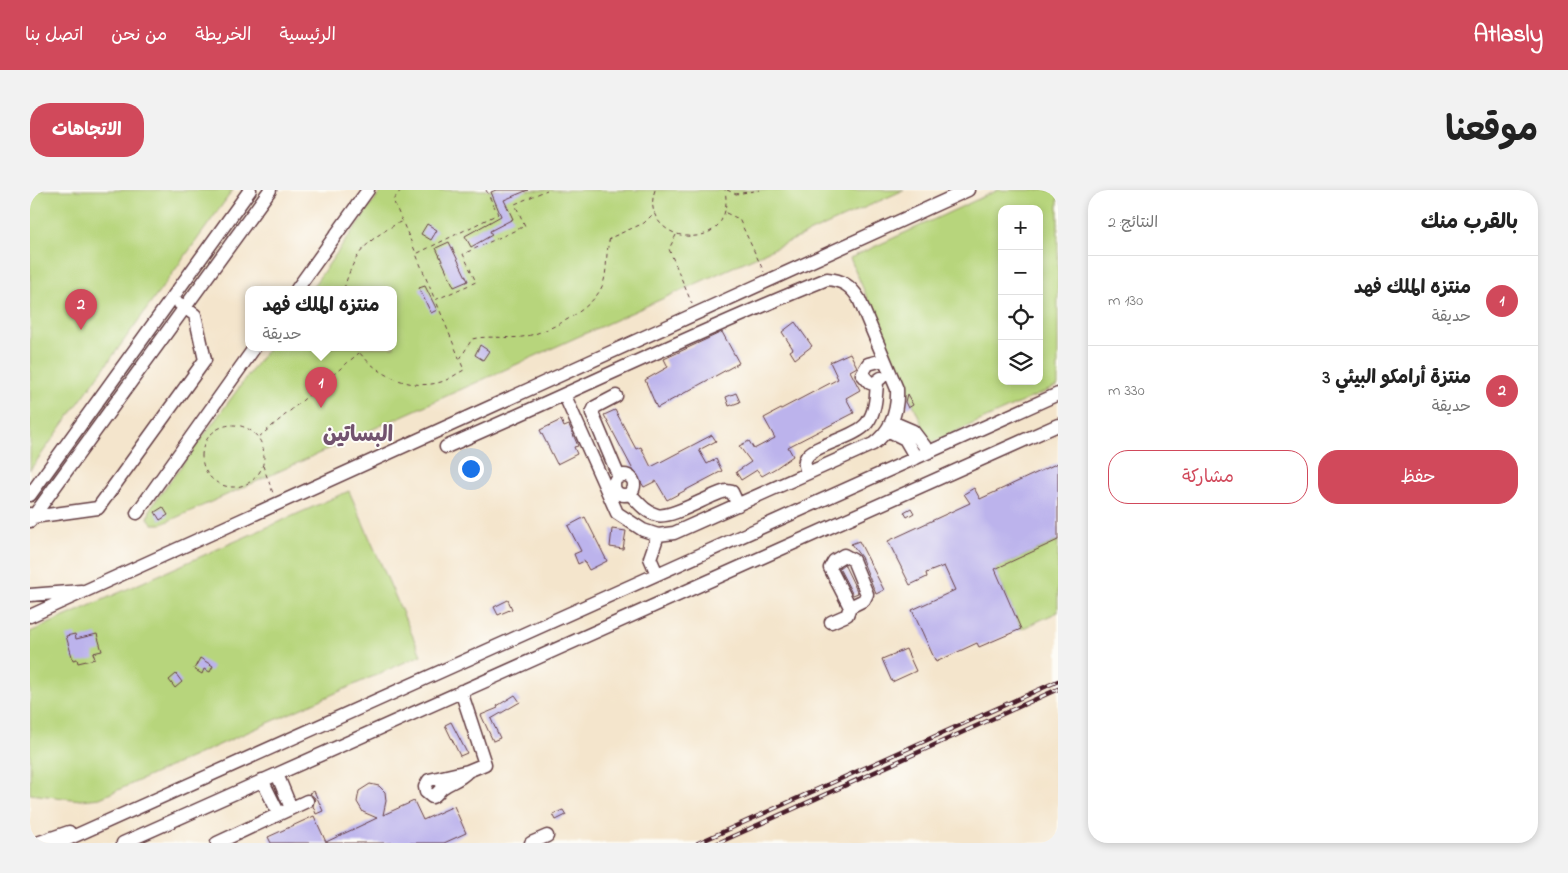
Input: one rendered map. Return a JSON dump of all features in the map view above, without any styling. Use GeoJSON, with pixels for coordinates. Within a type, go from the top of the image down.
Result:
{"type":"FeatureCollection","features":[{"type":"Feature","properties":{"kind":"street"},"geometry":{"type":"LineString","coordinates":[[30,495],[250,190]]}},
{"type":"Feature","properties":{"kind":"street"},"geometry":{"type":"LineString","coordinates":[[31,517],[270,190]]}},
{"type":"Feature","properties":{"kind":"street"},"geometry":{"type":"LineString","coordinates":[[299,286],[368,190]]}},
{"type":"Feature","properties":{"kind":"street"},"geometry":{"type":"LineString","coordinates":[[30,616],[968,190]]}},
{"type":"Feature","properties":{"kind":"street"},"geometry":{"type":"LineString","coordinates":[[446,447],[565,396],[664,349],[827,279],[838,280],[853,290],[896,389],[896,409],[881,439],[865,449],[807,473],[674,534],[658,535],[630,523],[617,513],[565,396]]}},
{"type":"Feature","properties":{"kind":"street"},"geometry":{"type":"LineString","coordinates":[[31,517],[98,508],[205,360],[195,315],[172,298]]}},
{"type":"Feature","properties":{"kind":"street"},"geometry":{"type":"LineString","coordinates":[[136,513],[252,351]]}},
{"type":"Feature","properties":{"kind":"street"},"geometry":{"type":"LineString","coordinates":[[877,382],[870,383],[863,377],[862,370],[868,364],[885,364]]}},
{"type":"Feature","properties":{"kind":"street"},"geometry":{"type":"LineString","coordinates":[[807,473],[805,462],[809,454],[858,431],[867,423],[873,410],[877,382],[885,364]]}},
{"type":"Feature","properties":{"kind":"street"},"geometry":{"type":"LineString","coordinates":[[59,843],[1058,394]]}},
{"type":"Feature","properties":{"kind":"street"},"geometry":{"type":"LineString","coordinates":[[616,396],[595,407],[592,413],[619,476],[623,475],[632,478],[634,486],[630,494],[642,506],[659,516],[669,514],[726,491],[732,492],[738,505]]}},
{"type":"Feature","properties":{"kind":"street"},"geometry":{"type":"LineString","coordinates":[[123,843],[1058,425]]}},
{"type":"Feature","properties":{"kind":"street"},"geometry":{"type":"LineString","coordinates":[[889,426],[918,435],[929,452]]}},
{"type":"Feature","properties":{"kind":"street"},"geometry":{"type":"LineString","coordinates":[[889,426],[904,439],[916,458]]}},
{"type":"Feature","properties":{"kind":"street"},"geometry":{"type":"LineString","coordinates":[[657,574],[650,558],[658,535]]}},
{"type":"Feature","properties":{"kind":"street"},"geometry":{"type":"LineString","coordinates":[[30,595],[88,590]]}},
{"type":"Feature","properties":{"kind":"street"},"geometry":{"type":"LineString","coordinates":[[831,622],[847,615],[850,607]]}},
{"type":"Feature","properties":{"kind":"street"},"geometry":{"type":"LineString","coordinates":[[461,692],[485,764],[468,771]]}},
{"type":"Feature","properties":{"kind":"street"},"geometry":{"type":"LineString","coordinates":[[277,774],[291,808]]}},
{"type":"Feature","properties":{"kind":"street"},"geometry":{"type":"LineString","coordinates":[[262,780],[279,814]]}},
{"type":"Feature","properties":{"kind":"street"},"geometry":{"type":"LineString","coordinates":[[216,843],[307,801]]}},
{"type":"Feature","properties":{"kind":"street"},"geometry":{"type":"LineString","coordinates":[[36,843],[62,834],[96,826]]}},
{"type":"Feature","properties":{"kind":"street"},"geometry":{"type":"LineString","coordinates":[[531,843],[546,836]]}},
{"type":"Feature","properties":{"kind":"path"},"geometry":{"type":"LineString","coordinates":[[259,438],[359,353],[388,376],[414,383],[431,384],[444,381],[464,370],[393,200],[401,190]]}},
{"type":"Feature","properties":{"kind":"path"},"geometry":{"type":"LineString","coordinates":[[416,254],[498,214],[486,190]]}},
{"type":"Feature","properties":{"kind":"path"},"geometry":{"type":"LineString","coordinates":[[435,300],[476,282],[462,254],[525,226],[515,204],[547,190]]}},
{"type":"Feature","properties":{"kind":"path"},"geometry":{"type":"LineString","coordinates":[[655,190],[653,207],[665,228],[676,235],[688,238],[700,236],[715,227],[725,213],[726,190],[736,194],[760,190]]}},
{"type":"Feature","properties":{"kind":"path"},"geometry":{"type":"LineString","coordinates":[[460,359],[472,339],[484,336],[506,338],[524,336],[547,330],[578,312],[598,294],[604,283],[606,249],[610,238],[644,224],[655,212]]}},
{"type":"Feature","properties":{"kind":"path"},"geometry":{"type":"LineString","coordinates":[[725,213],[739,219],[768,282]]}},
{"type":"Feature","properties":{"kind":"path"},"geometry":{"type":"LineString","coordinates":[[345,286],[348,271],[365,244],[380,232],[402,221]]}},
{"type":"Feature","properties":{"kind":"path"},"geometry":{"type":"LineString","coordinates":[[676,235],[669,248],[696,314]]}},
{"type":"Feature","properties":{"kind":"path"},"geometry":{"type":"LineString","coordinates":[[224,426],[243,426],[259,438],[265,456],[263,466],[252,482],[233,488],[224,486],[208,475],[202,456],[208,438],[224,426]]}},
{"type":"Feature","properties":{"kind":"path"},"geometry":{"type":"LineString","coordinates":[[263,466],[277,503]]}},
{"type":"Feature","properties":{"kind":"green space"},"geometry":{"type":"Polygon","coordinates":[[[30,190],[233,190],[30,470],[30,190]]]}},
{"type":"Feature","properties":{"kind":"green space"},"geometry":{"type":"Polygon","coordinates":[[[382,190],[904,190],[162,524],[153,524],[148,518],[151,507],[266,351],[397,351],[397,286],[313,286],[382,190]]]}},
{"type":"Feature","properties":{"kind":"green space"},"geometry":{"type":"Polygon","coordinates":[[[998,190],[1058,190],[1058,386],[930,443],[850,258],[998,190]]]}},
{"type":"Feature","properties":{"kind":"green space"},"geometry":{"type":"Polygon","coordinates":[[[349,491],[421,655],[100,798],[81,800],[30,794],[30,632],[349,491]]]}},
{"type":"Feature","properties":{"kind":"green space"},"geometry":{"type":"Polygon","coordinates":[[[1058,540],[1058,612],[1021,629],[995,569],[1058,540]]]}},
{"type":"Feature","properties":{"kind":"building"},"geometry":{"type":"Polygon","coordinates":[[[496,190],[528,190],[504,200],[513,219],[490,231],[492,235],[471,247],[465,236],[501,216],[491,192],[496,190]]]}},
{"type":"Feature","properties":{"kind":"building"},"geometry":{"type":"Polygon","coordinates":[[[427,224],[437,230],[431,240],[421,234],[427,224]]]}},
{"type":"Feature","properties":{"kind":"building"},"geometry":{"type":"Polygon","coordinates":[[[449,242],[468,281],[454,287],[436,248],[449,242]]]}},
{"type":"Feature","properties":{"kind":"building"},"geometry":{"type":"Polygon","coordinates":[[[425,286],[437,310],[431,313],[419,288],[425,286]]]}},
{"type":"Feature","properties":{"kind":"building"},"geometry":{"type":"Polygon","coordinates":[[[795,322],[812,346],[795,359],[790,351],[793,349],[782,332],[795,322]]]}},
{"type":"Feature","properties":{"kind":"building"},"geometry":{"type":"Polygon","coordinates":[[[722,332],[739,363],[657,408],[645,380],[668,367],[664,359],[722,332]]]}},
{"type":"Feature","properties":{"kind":"building"},"geometry":{"type":"Polygon","coordinates":[[[480,345],[489,351],[483,360],[475,355],[480,345]]]}},
{"type":"Feature","properties":{"kind":"building"},"geometry":{"type":"Polygon","coordinates":[[[850,353],[857,367],[850,371],[860,390],[846,398],[854,413],[788,447],[793,456],[776,468],[762,476],[757,470],[741,480],[736,472],[751,462],[739,446],[749,441],[754,449],[775,438],[764,418],[838,379],[830,362],[850,353]]]}},
{"type":"Feature","properties":{"kind":"building"},"geometry":{"type":"Polygon","coordinates":[[[736,393],[740,402],[729,406],[726,397],[736,393]]]}},
{"type":"Feature","properties":{"kind":"building"},"geometry":{"type":"Polygon","coordinates":[[[907,394],[913,405],[908,408],[905,402],[907,394]]]}},
{"type":"Feature","properties":{"kind":"building"},"geometry":{"type":"Polygon","coordinates":[[[615,410],[636,449],[641,447],[651,467],[712,435],[716,441],[699,450],[707,464],[716,459],[722,471],[667,500],[656,481],[644,487],[604,415],[615,410]]]}},
{"type":"Feature","properties":{"kind":"building"},"geometry":{"type":"Polygon","coordinates":[[[561,420],[564,427],[569,425],[578,446],[574,447],[577,454],[557,464],[540,430],[561,420]]]}},
{"type":"Feature","properties":{"kind":"building"},"geometry":{"type":"Polygon","coordinates":[[[1058,463],[1058,540],[995,569],[1021,629],[979,647],[977,643],[936,662],[912,610],[955,590],[944,566],[926,573],[927,577],[910,585],[888,541],[970,503],[964,494],[974,488],[980,499],[1058,463]]]}},
{"type":"Feature","properties":{"kind":"building"},"geometry":{"type":"Polygon","coordinates":[[[163,507],[168,515],[160,520],[155,512],[163,507]]]}},
{"type":"Feature","properties":{"kind":"building"},"geometry":{"type":"Polygon","coordinates":[[[911,508],[914,513],[907,517],[904,512],[911,508]]]}},
{"type":"Feature","properties":{"kind":"building"},"geometry":{"type":"Polygon","coordinates":[[[585,517],[607,561],[589,570],[584,561],[578,564],[574,554],[581,551],[568,526],[585,517]]]}},
{"type":"Feature","properties":{"kind":"building"},"geometry":{"type":"Polygon","coordinates":[[[612,529],[626,531],[623,549],[610,547],[612,529]]]}},
{"type":"Feature","properties":{"kind":"building"},"geometry":{"type":"Polygon","coordinates":[[[859,541],[884,590],[876,594],[861,557],[851,544],[859,541]]]}},
{"type":"Feature","properties":{"kind":"building"},"geometry":{"type":"Polygon","coordinates":[[[844,564],[858,593],[853,595],[839,568],[844,564]]]}},
{"type":"Feature","properties":{"kind":"building"},"geometry":{"type":"Polygon","coordinates":[[[508,600],[512,609],[498,615],[494,607],[508,600]]]}},
{"type":"Feature","properties":{"kind":"building"},"geometry":{"type":"Polygon","coordinates":[[[75,634],[76,639],[97,634],[102,651],[93,653],[95,659],[78,663],[77,659],[73,660],[66,636],[75,634]]]}},
{"type":"Feature","properties":{"kind":"building"},"geometry":{"type":"Polygon","coordinates":[[[906,649],[916,671],[892,682],[882,659],[906,649]]]}},
{"type":"Feature","properties":{"kind":"building"},"geometry":{"type":"Polygon","coordinates":[[[200,658],[213,666],[210,672],[204,669],[202,674],[194,669],[200,658]]]}},
{"type":"Feature","properties":{"kind":"building"},"geometry":{"type":"Polygon","coordinates":[[[176,674],[182,682],[175,688],[169,680],[176,674]]]}},
{"type":"Feature","properties":{"kind":"building"},"geometry":{"type":"Polygon","coordinates":[[[515,695],[520,702],[491,719],[500,738],[493,741],[481,715],[498,708],[497,706],[515,695]]]}},
{"type":"Feature","properties":{"kind":"building"},"geometry":{"type":"Polygon","coordinates":[[[451,722],[467,753],[460,756],[445,725],[451,722]]]}},
{"type":"Feature","properties":{"kind":"building"},"geometry":{"type":"Polygon","coordinates":[[[370,784],[379,786],[385,792],[386,801],[383,815],[414,801],[423,820],[454,806],[466,833],[444,843],[271,843],[268,837],[314,816],[326,842],[377,818],[363,812],[357,802],[359,791],[370,784]]]}},
{"type":"Feature","properties":{"kind":"building"},"geometry":{"type":"Polygon","coordinates":[[[314,791],[323,811],[316,814],[313,806],[315,798],[309,793],[314,791]]]}},
{"type":"Feature","properties":{"kind":"building"},"geometry":{"type":"Polygon","coordinates":[[[563,810],[566,815],[556,820],[553,814],[563,810]]]}},
{"type":"Feature","properties":{"kind":"railway"},"geometry":{"type":"LineString","coordinates":[[698,843],[1058,681]]}},
{"type":"Feature","properties":{"kind":"railway"},"geometry":{"type":"LineString","coordinates":[[718,843],[1058,689]]}},
{"type":"Feature","properties":{"kind":"place","name":"منتزة أرامكو البيئي 3"},"geometry":{"type":"Point","coordinates":[81,330]}},
{"type":"Feature","properties":{"kind":"place","name":"منتزه الملك فهد"},"geometry":{"type":"Point","coordinates":[321,408]}},
{"type":"Feature","properties":{"kind":"district","name":"البساتين"},"geometry":{"type":"Point","coordinates":[358,433]}}]}
